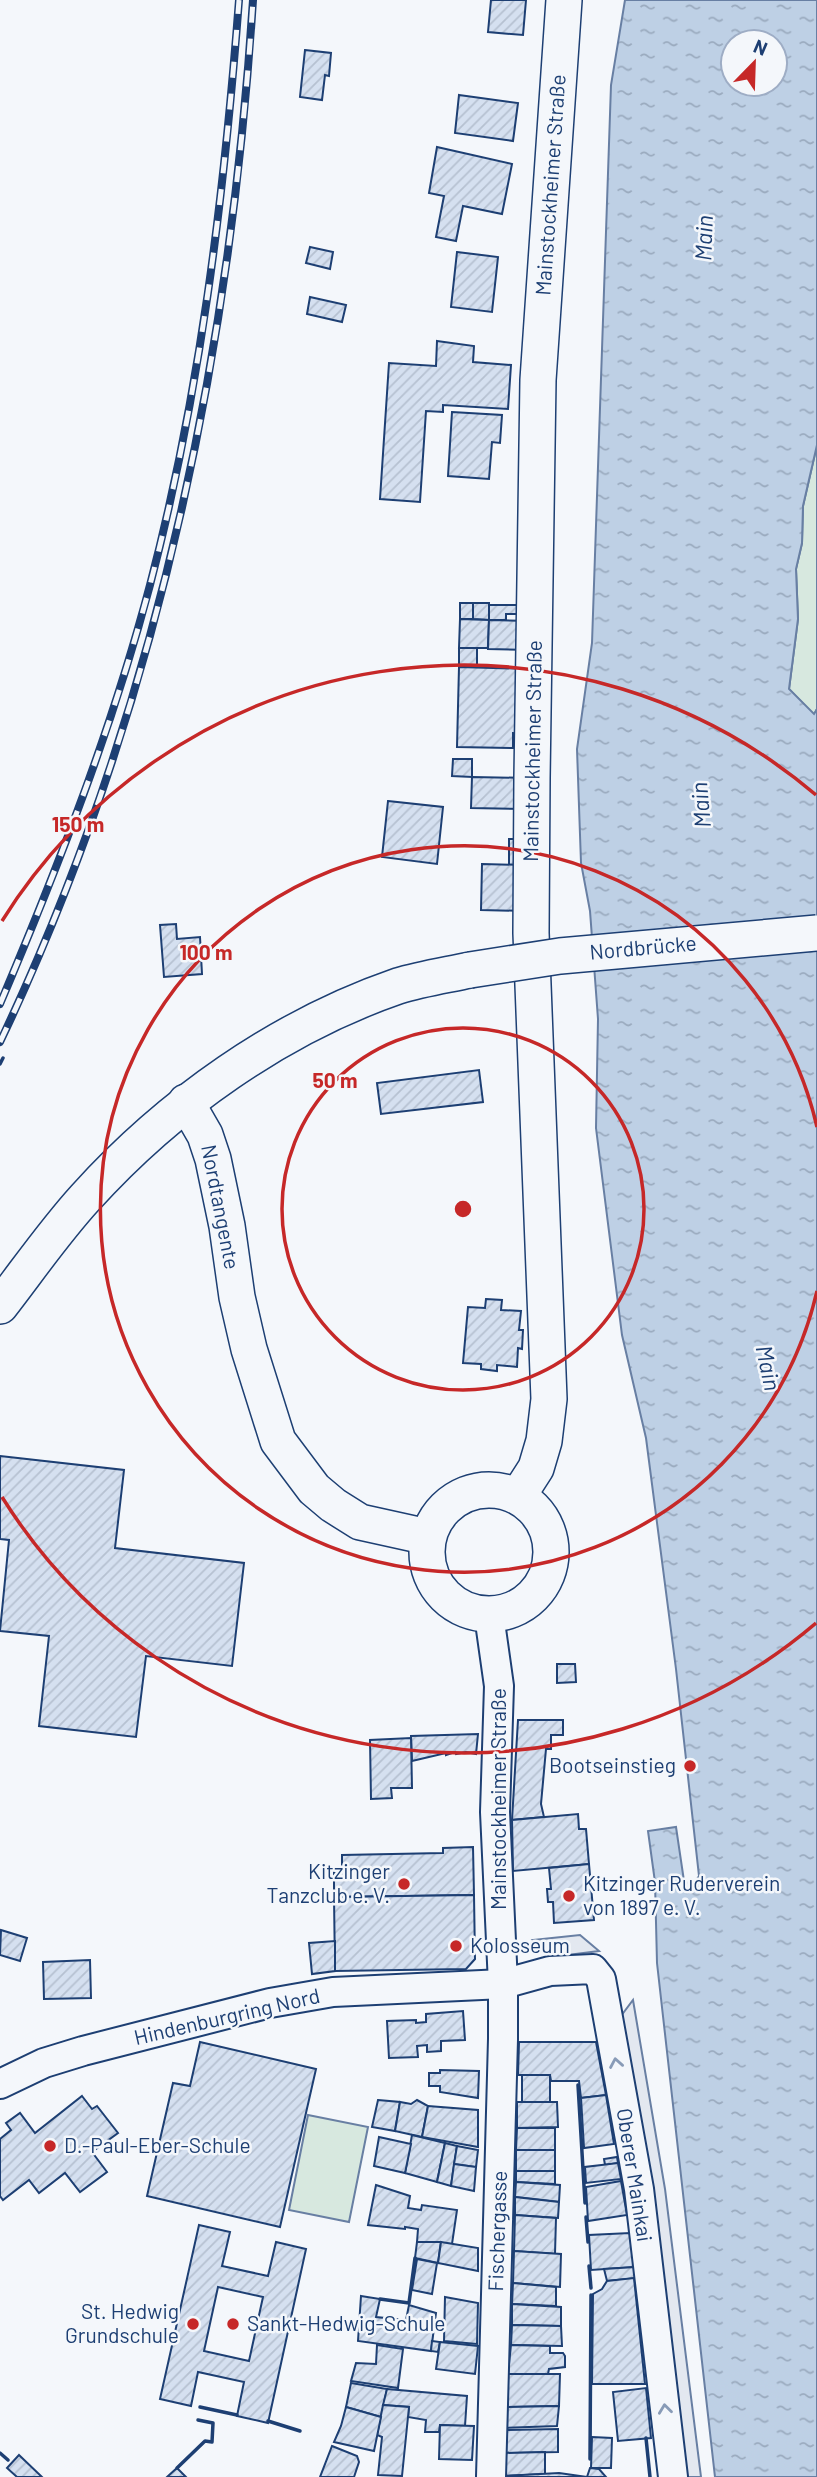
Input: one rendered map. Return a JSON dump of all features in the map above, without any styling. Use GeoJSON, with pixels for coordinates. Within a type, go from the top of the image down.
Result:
{"type":"FeatureCollection","features":[{"type":"Feature","properties":{"kind":"main road","name":"Mainstockheimer Straße"},"geometry":{"type":"LineString","coordinates":[[518,1496],[536,1468],[544,1441],[550,1399],[531,933],[532,778],[538,380],[564,0]]}},
{"type":"Feature","properties":{"kind":"main road","name":"Nordbrücke"},"geometry":{"type":"LineString","coordinates":[[186,1102],[272,1045],[329,1015],[399,986],[470,970],[571,954],[817,933]]}},
{"type":"Feature","properties":{"kind":"main road"},"geometry":{"type":"LineString","coordinates":[[0,1306],[85,1198],[186,1102]]}},
{"type":"Feature","properties":{"kind":"main road","name":"Nordtangente"},"geometry":{"type":"LineString","coordinates":[[186,1102],[205,1135],[213,1159],[227,1226],[237,1297],[249,1349],[278,1441],[314,1489],[351,1517],[360,1522],[428,1537]]}},
{"type":"Feature","properties":{"kind":"main road"},"geometry":{"type":"LineString","coordinates":[[487,1489],[518,1496],[530,1504],[547,1529],[551,1543],[549,1570],[544,1583],[524,1604],[502,1613],[489,1615],[465,1609],[447,1599],[433,1581],[428,1564],[428,1537],[440,1512],[461,1496],[487,1489]]}},
{"type":"Feature","properties":{"kind":"street","name":"Mainstockheimer Straße"},"geometry":{"type":"LineString","coordinates":[[489,1615],[499,1686],[495,1812],[503,1984]]}},
{"type":"Feature","properties":{"kind":"street","name":"Oberer Mainkai"},"geometry":{"type":"LineString","coordinates":[[503,1984],[550,1971],[587,1968],[598,1973],[639,2189],[673,2477]]}},
{"type":"Feature","properties":{"kind":"street","name":"Hindenburgring Nord"},"geometry":{"type":"LineString","coordinates":[[0,2084],[44,2063],[83,2051],[270,2003],[333,1992],[503,1984]]}},
{"type":"Feature","properties":{"kind":"street","name":"Fischergasse"},"geometry":{"type":"LineString","coordinates":[[491,2477],[503,1984]]}},
{"type":"Feature","properties":{"kind":"shaded area"},"geometry":{"type":"Polygon","coordinates":[[[817,445],[817,709],[814,715],[789,689],[798,619],[796,569],[802,543],[803,506],[817,445]]]}},
{"type":"Feature","properties":{"kind":"shaded area"},"geometry":{"type":"Polygon","coordinates":[[[580,1935],[599,1951],[552,1957],[533,1940],[580,1935]]]}},
{"type":"Feature","properties":{"kind":"shaded area"},"geometry":{"type":"Polygon","coordinates":[[[633,2000],[665,2189],[701,2477],[681,2477],[618,2020],[633,2000]]]}},
{"type":"Feature","properties":{"kind":"shaded area"},"geometry":{"type":"Polygon","coordinates":[[[308,2115],[368,2127],[349,2222],[289,2210],[308,2115]]]}},
{"type":"Feature","properties":{"kind":"water","name":"Main"},"geometry":{"type":"Polygon","coordinates":[[[625,0],[817,0],[817,445],[803,506],[802,543],[796,569],[798,619],[789,689],[814,714],[817,709],[817,2477],[715,2477],[657,1963],[655,1882],[648,1831],[676,1827],[684,1881],[690,1884],[699,1876],[646,1438],[622,1335],[596,1128],[598,1019],[590,911],[581,863],[577,749],[592,643],[611,85],[625,0]]]}},
{"type":"Feature","properties":{"kind":"building"},"geometry":{"type":"Polygon","coordinates":[[[491,0],[526,0],[523,35],[488,32],[491,0]]]}},
{"type":"Feature","properties":{"kind":"building"},"geometry":{"type":"Polygon","coordinates":[[[305,50],[331,53],[329,76],[325,75],[322,100],[300,97],[305,50]]]}},
{"type":"Feature","properties":{"kind":"building"},"geometry":{"type":"Polygon","coordinates":[[[459,95],[518,103],[513,141],[455,133],[459,95]]]}},
{"type":"Feature","properties":{"kind":"building"},"geometry":{"type":"Polygon","coordinates":[[[437,147],[512,164],[502,214],[463,206],[456,241],[436,237],[444,196],[429,193],[437,147]]]}},
{"type":"Feature","properties":{"kind":"building"},"geometry":{"type":"Polygon","coordinates":[[[310,247],[333,252],[330,269],[306,263],[310,247]]]}},
{"type":"Feature","properties":{"kind":"building"},"geometry":{"type":"Polygon","coordinates":[[[457,252],[498,257],[492,312],[451,307],[457,252]]]}},
{"type":"Feature","properties":{"kind":"building"},"geometry":{"type":"Polygon","coordinates":[[[310,297],[346,305],[342,322],[307,314],[310,297]]]}},
{"type":"Feature","properties":{"kind":"building"},"geometry":{"type":"Polygon","coordinates":[[[437,341],[474,346],[473,362],[511,365],[508,409],[443,405],[443,412],[426,411],[420,502],[380,499],[389,363],[436,366],[437,341]]]}},
{"type":"Feature","properties":{"kind":"building"},"geometry":{"type":"Polygon","coordinates":[[[452,412],[502,415],[500,443],[492,442],[489,479],[448,476],[452,412]]]}},
{"type":"Feature","properties":{"kind":"building"},"geometry":{"type":"Polygon","coordinates":[[[460,603],[473,603],[473,619],[460,619],[460,603]]]}},
{"type":"Feature","properties":{"kind":"building"},"geometry":{"type":"Polygon","coordinates":[[[473,603],[489,603],[489,620],[473,619],[473,603]]]}},
{"type":"Feature","properties":{"kind":"building"},"geometry":{"type":"Polygon","coordinates":[[[489,605],[527,605],[527,614],[506,614],[506,620],[489,620],[489,605]]]}},
{"type":"Feature","properties":{"kind":"building"},"geometry":{"type":"Polygon","coordinates":[[[460,619],[489,620],[488,648],[459,648],[460,619]]]}},
{"type":"Feature","properties":{"kind":"building"},"geometry":{"type":"Polygon","coordinates":[[[489,620],[531,621],[530,650],[488,649],[489,620]]]}},
{"type":"Feature","properties":{"kind":"building"},"geometry":{"type":"Polygon","coordinates":[[[459,648],[477,648],[477,667],[459,667],[459,648]]]}},
{"type":"Feature","properties":{"kind":"building"},"geometry":{"type":"Polygon","coordinates":[[[459,667],[532,669],[531,734],[513,733],[513,748],[457,747],[459,667]]]}},
{"type":"Feature","properties":{"kind":"building"},"geometry":{"type":"Polygon","coordinates":[[[453,759],[472,759],[472,777],[452,776],[453,759]]]}},
{"type":"Feature","properties":{"kind":"building"},"geometry":{"type":"Polygon","coordinates":[[[472,777],[531,778],[530,809],[471,808],[472,777]]]}},
{"type":"Feature","properties":{"kind":"building"},"geometry":{"type":"Polygon","coordinates":[[[388,801],[443,807],[437,864],[382,857],[388,801]]]}},
{"type":"Feature","properties":{"kind":"building"},"geometry":{"type":"Polygon","coordinates":[[[509,839],[526,839],[526,865],[509,865],[509,839]]]}},
{"type":"Feature","properties":{"kind":"building"},"geometry":{"type":"Polygon","coordinates":[[[482,864],[526,865],[525,911],[481,910],[482,864]]]}},
{"type":"Feature","properties":{"kind":"building"},"geometry":{"type":"Polygon","coordinates":[[[176,924],[177,939],[200,937],[202,974],[164,977],[160,925],[176,924]]]}},
{"type":"Feature","properties":{"kind":"building"},"geometry":{"type":"Polygon","coordinates":[[[479,1070],[483,1102],[381,1114],[377,1083],[479,1070]]]}},
{"type":"Feature","properties":{"kind":"building"},"geometry":{"type":"Polygon","coordinates":[[[486,1299],[502,1300],[501,1310],[521,1311],[519,1330],[523,1330],[522,1349],[518,1348],[517,1367],[497,1365],[497,1371],[481,1369],[481,1364],[463,1363],[468,1307],[485,1308],[486,1299]]]}},
{"type":"Feature","properties":{"kind":"building"},"geometry":{"type":"Polygon","coordinates":[[[0,1456],[124,1470],[115,1548],[244,1563],[232,1666],[146,1656],[136,1737],[39,1726],[49,1636],[0,1631],[9,1540],[0,1539],[0,1456]]]}},
{"type":"Feature","properties":{"kind":"building"},"geometry":{"type":"Polygon","coordinates":[[[557,1664],[575,1664],[576,1682],[557,1683],[557,1664]]]}},
{"type":"Feature","properties":{"kind":"building"},"geometry":{"type":"Polygon","coordinates":[[[518,1720],[563,1720],[563,1735],[551,1735],[551,1749],[546,1749],[541,1804],[544,1817],[512,1820],[518,1720]]]}},
{"type":"Feature","properties":{"kind":"building"},"geometry":{"type":"Polygon","coordinates":[[[478,1734],[476,1754],[455,1752],[412,1761],[411,1736],[478,1734]]]}},
{"type":"Feature","properties":{"kind":"building"},"geometry":{"type":"Polygon","coordinates":[[[411,1738],[412,1788],[391,1788],[392,1798],[371,1799],[370,1740],[411,1738]]]}},
{"type":"Feature","properties":{"kind":"building"},"geometry":{"type":"Polygon","coordinates":[[[578,1814],[579,1829],[586,1829],[589,1864],[513,1871],[512,1820],[578,1814]]]}},
{"type":"Feature","properties":{"kind":"building","name":"Kitzinger Tanzclub e. V."},"geometry":{"type":"Polygon","coordinates":[[[473,1847],[474,1895],[334,1897],[334,1872],[342,1872],[342,1855],[443,1853],[443,1848],[473,1847]]]}},
{"type":"Feature","properties":{"kind":"building","name":"Kitzinger Ruderverein von 1897 e. V."},"geometry":{"type":"Polygon","coordinates":[[[589,1864],[594,1920],[554,1923],[553,1902],[548,1902],[547,1889],[551,1889],[549,1868],[589,1864]]]}},
{"type":"Feature","properties":{"kind":"building"},"geometry":{"type":"Polygon","coordinates":[[[474,1895],[475,1959],[466,1969],[335,1971],[334,1897],[474,1895]]]}},
{"type":"Feature","properties":{"kind":"building"},"geometry":{"type":"Polygon","coordinates":[[[1,1930],[27,1938],[20,1961],[0,1955],[1,1930]]]}},
{"type":"Feature","properties":{"kind":"building"},"geometry":{"type":"Polygon","coordinates":[[[335,1941],[335,1971],[312,1974],[309,1943],[335,1941]]]}},
{"type":"Feature","properties":{"kind":"building"},"geometry":{"type":"Polygon","coordinates":[[[90,1960],[91,1998],[44,1999],[43,1962],[90,1960]]]}},
{"type":"Feature","properties":{"kind":"building"},"geometry":{"type":"Polygon","coordinates":[[[463,2011],[465,2040],[441,2041],[441,2051],[427,2052],[427,2045],[417,2046],[418,2057],[389,2058],[387,2021],[426,2022],[426,2014],[463,2011]]]}},
{"type":"Feature","properties":{"kind":"building"},"geometry":{"type":"Polygon","coordinates":[[[200,2042],[316,2069],[280,2227],[147,2196],[173,2083],[190,2086],[200,2042]]]}},
{"type":"Feature","properties":{"kind":"building"},"geometry":{"type":"Polygon","coordinates":[[[519,2042],[596,2042],[606,2095],[581,2098],[579,2081],[551,2081],[550,2075],[518,2075],[519,2042]]]}},
{"type":"Feature","properties":{"kind":"building"},"geometry":{"type":"Polygon","coordinates":[[[440,2070],[479,2071],[478,2098],[440,2092],[440,2086],[429,2086],[429,2073],[440,2073],[440,2070]]]}},
{"type":"Feature","properties":{"kind":"building"},"geometry":{"type":"Polygon","coordinates":[[[522,2075],[550,2075],[550,2102],[522,2102],[522,2075]]]}},
{"type":"Feature","properties":{"kind":"building"},"geometry":{"type":"Polygon","coordinates":[[[606,2095],[614,2144],[584,2148],[581,2098],[606,2095]]]}},
{"type":"Feature","properties":{"kind":"building","name":"D.-Paul-Eber-Schule"},"geometry":{"type":"Polygon","coordinates":[[[82,2096],[92,2109],[97,2106],[118,2133],[92,2152],[107,2172],[80,2192],[65,2173],[39,2193],[29,2180],[3,2200],[0,2196],[0,2139],[11,2130],[6,2123],[20,2113],[35,2133],[82,2096]]]}},
{"type":"Feature","properties":{"kind":"building"},"geometry":{"type":"Polygon","coordinates":[[[378,2100],[400,2102],[395,2131],[372,2127],[378,2100]]]}},
{"type":"Feature","properties":{"kind":"building"},"geometry":{"type":"Polygon","coordinates":[[[417,2100],[428,2106],[422,2137],[395,2131],[400,2102],[411,2104],[417,2100]]]}},
{"type":"Feature","properties":{"kind":"building"},"geometry":{"type":"Polygon","coordinates":[[[517,2102],[557,2102],[558,2127],[517,2128],[517,2102]]]}},
{"type":"Feature","properties":{"kind":"building"},"geometry":{"type":"Polygon","coordinates":[[[428,2106],[478,2110],[478,2147],[422,2137],[428,2106]]]}},
{"type":"Feature","properties":{"kind":"building"},"geometry":{"type":"Polygon","coordinates":[[[517,2128],[555,2128],[555,2150],[516,2150],[517,2128]]]}},
{"type":"Feature","properties":{"kind":"building"},"geometry":{"type":"Polygon","coordinates":[[[412,2135],[445,2143],[437,2182],[405,2173],[412,2135]]]}},
{"type":"Feature","properties":{"kind":"building"},"geometry":{"type":"Polygon","coordinates":[[[379,2137],[411,2144],[405,2173],[374,2166],[379,2137]]]}},
{"type":"Feature","properties":{"kind":"building"},"geometry":{"type":"Polygon","coordinates":[[[445,2143],[457,2146],[451,2186],[437,2182],[445,2143]]]}},
{"type":"Feature","properties":{"kind":"building"},"geometry":{"type":"Polygon","coordinates":[[[457,2146],[478,2150],[476,2167],[454,2164],[457,2146]]]}},
{"type":"Feature","properties":{"kind":"building"},"geometry":{"type":"Polygon","coordinates":[[[516,2150],[555,2150],[555,2171],[516,2171],[516,2150]]]}},
{"type":"Feature","properties":{"kind":"building"},"geometry":{"type":"Polygon","coordinates":[[[617,2157],[618,2163],[605,2165],[604,2159],[617,2157]]]}},
{"type":"Feature","properties":{"kind":"building"},"geometry":{"type":"Polygon","coordinates":[[[618,2163],[621,2179],[586,2183],[585,2167],[618,2163]]]}},
{"type":"Feature","properties":{"kind":"building"},"geometry":{"type":"Polygon","coordinates":[[[454,2164],[476,2167],[474,2191],[451,2186],[454,2164]]]}},
{"type":"Feature","properties":{"kind":"building"},"geometry":{"type":"Polygon","coordinates":[[[516,2171],[555,2171],[555,2184],[516,2182],[516,2171]]]}},
{"type":"Feature","properties":{"kind":"building"},"geometry":{"type":"Polygon","coordinates":[[[621,2181],[627,2215],[588,2221],[586,2187],[621,2181]]]}},
{"type":"Feature","properties":{"kind":"building"},"geometry":{"type":"Polygon","coordinates":[[[516,2182],[560,2185],[559,2202],[515,2197],[516,2182]]]}},
{"type":"Feature","properties":{"kind":"building"},"geometry":{"type":"Polygon","coordinates":[[[376,2185],[410,2196],[408,2208],[421,2210],[422,2205],[457,2210],[452,2244],[417,2242],[418,2229],[368,2225],[376,2185]]]}},
{"type":"Feature","properties":{"kind":"building"},"geometry":{"type":"Polygon","coordinates":[[[515,2197],[559,2202],[558,2218],[515,2215],[515,2197]]]}},
{"type":"Feature","properties":{"kind":"building"},"geometry":{"type":"Polygon","coordinates":[[[515,2215],[556,2218],[555,2254],[514,2251],[515,2215]]]}},
{"type":"Feature","properties":{"kind":"building","name":"Sankt-Hedwig-Schule"},"geometry":{"type":"Polygon","coordinates":[[[199,2225],[230,2232],[222,2266],[268,2276],[276,2242],[306,2249],[268,2423],[237,2416],[244,2382],[198,2372],[191,2406],[160,2399],[199,2225]],[[218,2287],[204,2351],[249,2361],[263,2297],[218,2287]]]}},
{"type":"Feature","properties":{"kind":"building"},"geometry":{"type":"Polygon","coordinates":[[[630,2233],[635,2267],[591,2270],[589,2235],[630,2233]]]}},
{"type":"Feature","properties":{"kind":"building"},"geometry":{"type":"Polygon","coordinates":[[[417,2242],[441,2242],[438,2263],[415,2258],[417,2242]]]}},
{"type":"Feature","properties":{"kind":"building"},"geometry":{"type":"Polygon","coordinates":[[[441,2242],[478,2248],[478,2271],[438,2263],[441,2242]]]}},
{"type":"Feature","properties":{"kind":"building"},"geometry":{"type":"Polygon","coordinates":[[[514,2251],[561,2254],[560,2287],[513,2283],[514,2251]]]}},
{"type":"Feature","properties":{"kind":"building"},"geometry":{"type":"Polygon","coordinates":[[[417,2259],[437,2263],[432,2294],[412,2290],[417,2259]]]}},
{"type":"Feature","properties":{"kind":"building"},"geometry":{"type":"Polygon","coordinates":[[[635,2267],[637,2278],[607,2281],[604,2269],[635,2267]]]}},
{"type":"Feature","properties":{"kind":"building"},"geometry":{"type":"Polygon","coordinates":[[[634,2278],[645,2384],[592,2384],[593,2294],[602,2289],[607,2281],[634,2278]]]}},
{"type":"Feature","properties":{"kind":"building"},"geometry":{"type":"Polygon","coordinates":[[[513,2283],[556,2287],[556,2306],[512,2304],[513,2283]]]}},
{"type":"Feature","properties":{"kind":"building"},"geometry":{"type":"Polygon","coordinates":[[[361,2296],[380,2299],[376,2317],[406,2320],[409,2305],[436,2313],[431,2351],[358,2341],[361,2296]]]}},
{"type":"Feature","properties":{"kind":"building"},"geometry":{"type":"Polygon","coordinates":[[[445,2297],[478,2303],[477,2344],[444,2341],[445,2297]]]}},
{"type":"Feature","properties":{"kind":"building"},"geometry":{"type":"Polygon","coordinates":[[[512,2304],[561,2307],[561,2326],[512,2325],[512,2304]]]}},
{"type":"Feature","properties":{"kind":"building"},"geometry":{"type":"Polygon","coordinates":[[[512,2325],[561,2326],[562,2346],[511,2345],[512,2325]]]}},
{"type":"Feature","properties":{"kind":"building"},"geometry":{"type":"Polygon","coordinates":[[[432,2341],[440,2342],[438,2352],[431,2351],[432,2341]]]}},
{"type":"Feature","properties":{"kind":"building"},"geometry":{"type":"Polygon","coordinates":[[[440,2342],[478,2346],[475,2374],[436,2369],[440,2342]]]}},
{"type":"Feature","properties":{"kind":"building"},"geometry":{"type":"Polygon","coordinates":[[[377,2345],[403,2349],[398,2388],[351,2381],[356,2363],[376,2364],[377,2345]]]}},
{"type":"Feature","properties":{"kind":"building"},"geometry":{"type":"Polygon","coordinates":[[[511,2345],[550,2346],[550,2353],[563,2353],[565,2367],[549,2369],[548,2374],[508,2374],[511,2345]]]}},
{"type":"Feature","properties":{"kind":"building"},"geometry":{"type":"Polygon","coordinates":[[[508,2374],[560,2374],[559,2406],[504,2407],[508,2374]]]}},
{"type":"Feature","properties":{"kind":"building"},"geometry":{"type":"Polygon","coordinates":[[[351,2383],[387,2389],[381,2417],[346,2407],[351,2383]]]}},
{"type":"Feature","properties":{"kind":"building"},"geometry":{"type":"Polygon","coordinates":[[[646,2388],[651,2438],[618,2441],[613,2392],[646,2388]]]}},
{"type":"Feature","properties":{"kind":"building"},"geometry":{"type":"Polygon","coordinates":[[[387,2389],[467,2396],[465,2426],[440,2425],[439,2432],[425,2432],[426,2420],[408,2417],[409,2407],[383,2405],[387,2389]]]}},
{"type":"Feature","properties":{"kind":"building"},"geometry":{"type":"Polygon","coordinates":[[[383,2405],[409,2407],[402,2476],[378,2475],[382,2437],[377,2435],[383,2405]]]}},
{"type":"Feature","properties":{"kind":"building"},"geometry":{"type":"Polygon","coordinates":[[[559,2406],[557,2426],[503,2428],[504,2407],[559,2406]]]}},
{"type":"Feature","properties":{"kind":"building"},"geometry":{"type":"Polygon","coordinates":[[[346,2407],[381,2417],[374,2451],[334,2442],[346,2407]]]}},
{"type":"Feature","properties":{"kind":"building"},"geometry":{"type":"Polygon","coordinates":[[[440,2425],[474,2426],[472,2460],[439,2459],[440,2425]]]}},
{"type":"Feature","properties":{"kind":"building"},"geometry":{"type":"Polygon","coordinates":[[[558,2429],[558,2452],[503,2453],[504,2430],[558,2429]]]}},
{"type":"Feature","properties":{"kind":"building"},"geometry":{"type":"Polygon","coordinates":[[[592,2437],[612,2438],[611,2468],[591,2468],[592,2437]]]}},
{"type":"Feature","properties":{"kind":"building"},"geometry":{"type":"Polygon","coordinates":[[[332,2446],[357,2456],[359,2462],[354,2477],[320,2477],[332,2446]]]}},
{"type":"Feature","properties":{"kind":"building"},"geometry":{"type":"Polygon","coordinates":[[[545,2452],[545,2474],[503,2476],[503,2453],[545,2452]]]}},
{"type":"Feature","properties":{"kind":"building"},"geometry":{"type":"Polygon","coordinates":[[[19,2455],[42,2477],[17,2477],[7,2468],[19,2455]]]}},
{"type":"Feature","properties":{"kind":"building"},"geometry":{"type":"Polygon","coordinates":[[[177,2468],[186,2477],[167,2477],[177,2468]]]}},
{"type":"Feature","properties":{"kind":"building"},"geometry":{"type":"Polygon","coordinates":[[[590,2468],[599,2469],[606,2477],[587,2477],[590,2468]]]}},
{"type":"Feature","properties":{"kind":"building"},"geometry":{"type":"Polygon","coordinates":[[[559,2473],[587,2477],[503,2477],[503,2476],[559,2473]]]}},
{"type":"Feature","properties":{"kind":"railway"},"geometry":{"type":"LineString","coordinates":[[0,1004],[43,901],[101,745],[135,639],[168,513],[208,295],[226,148],[239,0]]}},
{"type":"Feature","properties":{"kind":"railway"},"geometry":{"type":"LineString","coordinates":[[0,1042],[54,918],[102,792],[142,664],[176,533],[204,402],[226,268],[242,134],[253,0]]}},
{"type":"Feature","properties":{"kind":"wall"},"geometry":{"type":"LineString","coordinates":[[0,1064],[3,1058]]}},
{"type":"Feature","properties":{"kind":"wall"},"geometry":{"type":"LineString","coordinates":[[578,2085],[585,2203]]}},
{"type":"Feature","properties":{"kind":"wall"},"geometry":{"type":"LineString","coordinates":[[586,2217],[588,2242]]}},
{"type":"Feature","properties":{"kind":"wall"},"geometry":{"type":"LineString","coordinates":[[380,2299],[409,2303],[415,2258]]}},
{"type":"Feature","properties":{"kind":"wall"},"geometry":{"type":"LineString","coordinates":[[589,2266],[591,2288]]}},
{"type":"Feature","properties":{"kind":"wall"},"geometry":{"type":"LineString","coordinates":[[590,2459],[591,2295]]}},
{"type":"Feature","properties":{"kind":"wall"},"geometry":{"type":"LineString","coordinates":[[200,2407],[237,2415]]}},
{"type":"Feature","properties":{"kind":"wall"},"geometry":{"type":"LineString","coordinates":[[177,2468],[205,2441],[212,2442],[213,2423],[198,2420]]}},
{"type":"Feature","properties":{"kind":"wall"},"geometry":{"type":"LineString","coordinates":[[268,2421],[300,2431]]}},
{"type":"Feature","properties":{"kind":"wall"},"geometry":{"type":"LineString","coordinates":[[646,2438],[650,2477]]}},
{"type":"Feature","properties":{"kind":"wall"},"geometry":{"type":"LineString","coordinates":[[0,2453],[8,2460]]}},
{"type":"Feature","properties":{"kind":"place","name":"Bootseinstieg"},"geometry":{"type":"Point","coordinates":[690,1766]}},
{"type":"Feature","properties":{"kind":"place","name":"Kitzinger Tanzclub e. V."},"geometry":{"type":"Point","coordinates":[404,1884]}},
{"type":"Feature","properties":{"kind":"place","name":"Kitzinger Ruderverein von 1897 e. V."},"geometry":{"type":"Point","coordinates":[569,1896]}},
{"type":"Feature","properties":{"kind":"place","name":"Kolosseum"},"geometry":{"type":"Point","coordinates":[456,1946]}},
{"type":"Feature","properties":{"kind":"place","name":"D.-Paul-Eber-Schule"},"geometry":{"type":"Point","coordinates":[50,2146]}},
{"type":"Feature","properties":{"kind":"place","name":"St. Hedwig Grundschule"},"geometry":{"type":"Point","coordinates":[193,2324]}},
{"type":"Feature","properties":{"kind":"place","name":"Sankt-Hedwig-Schule"},"geometry":{"type":"Point","coordinates":[233,2324]}}]}
